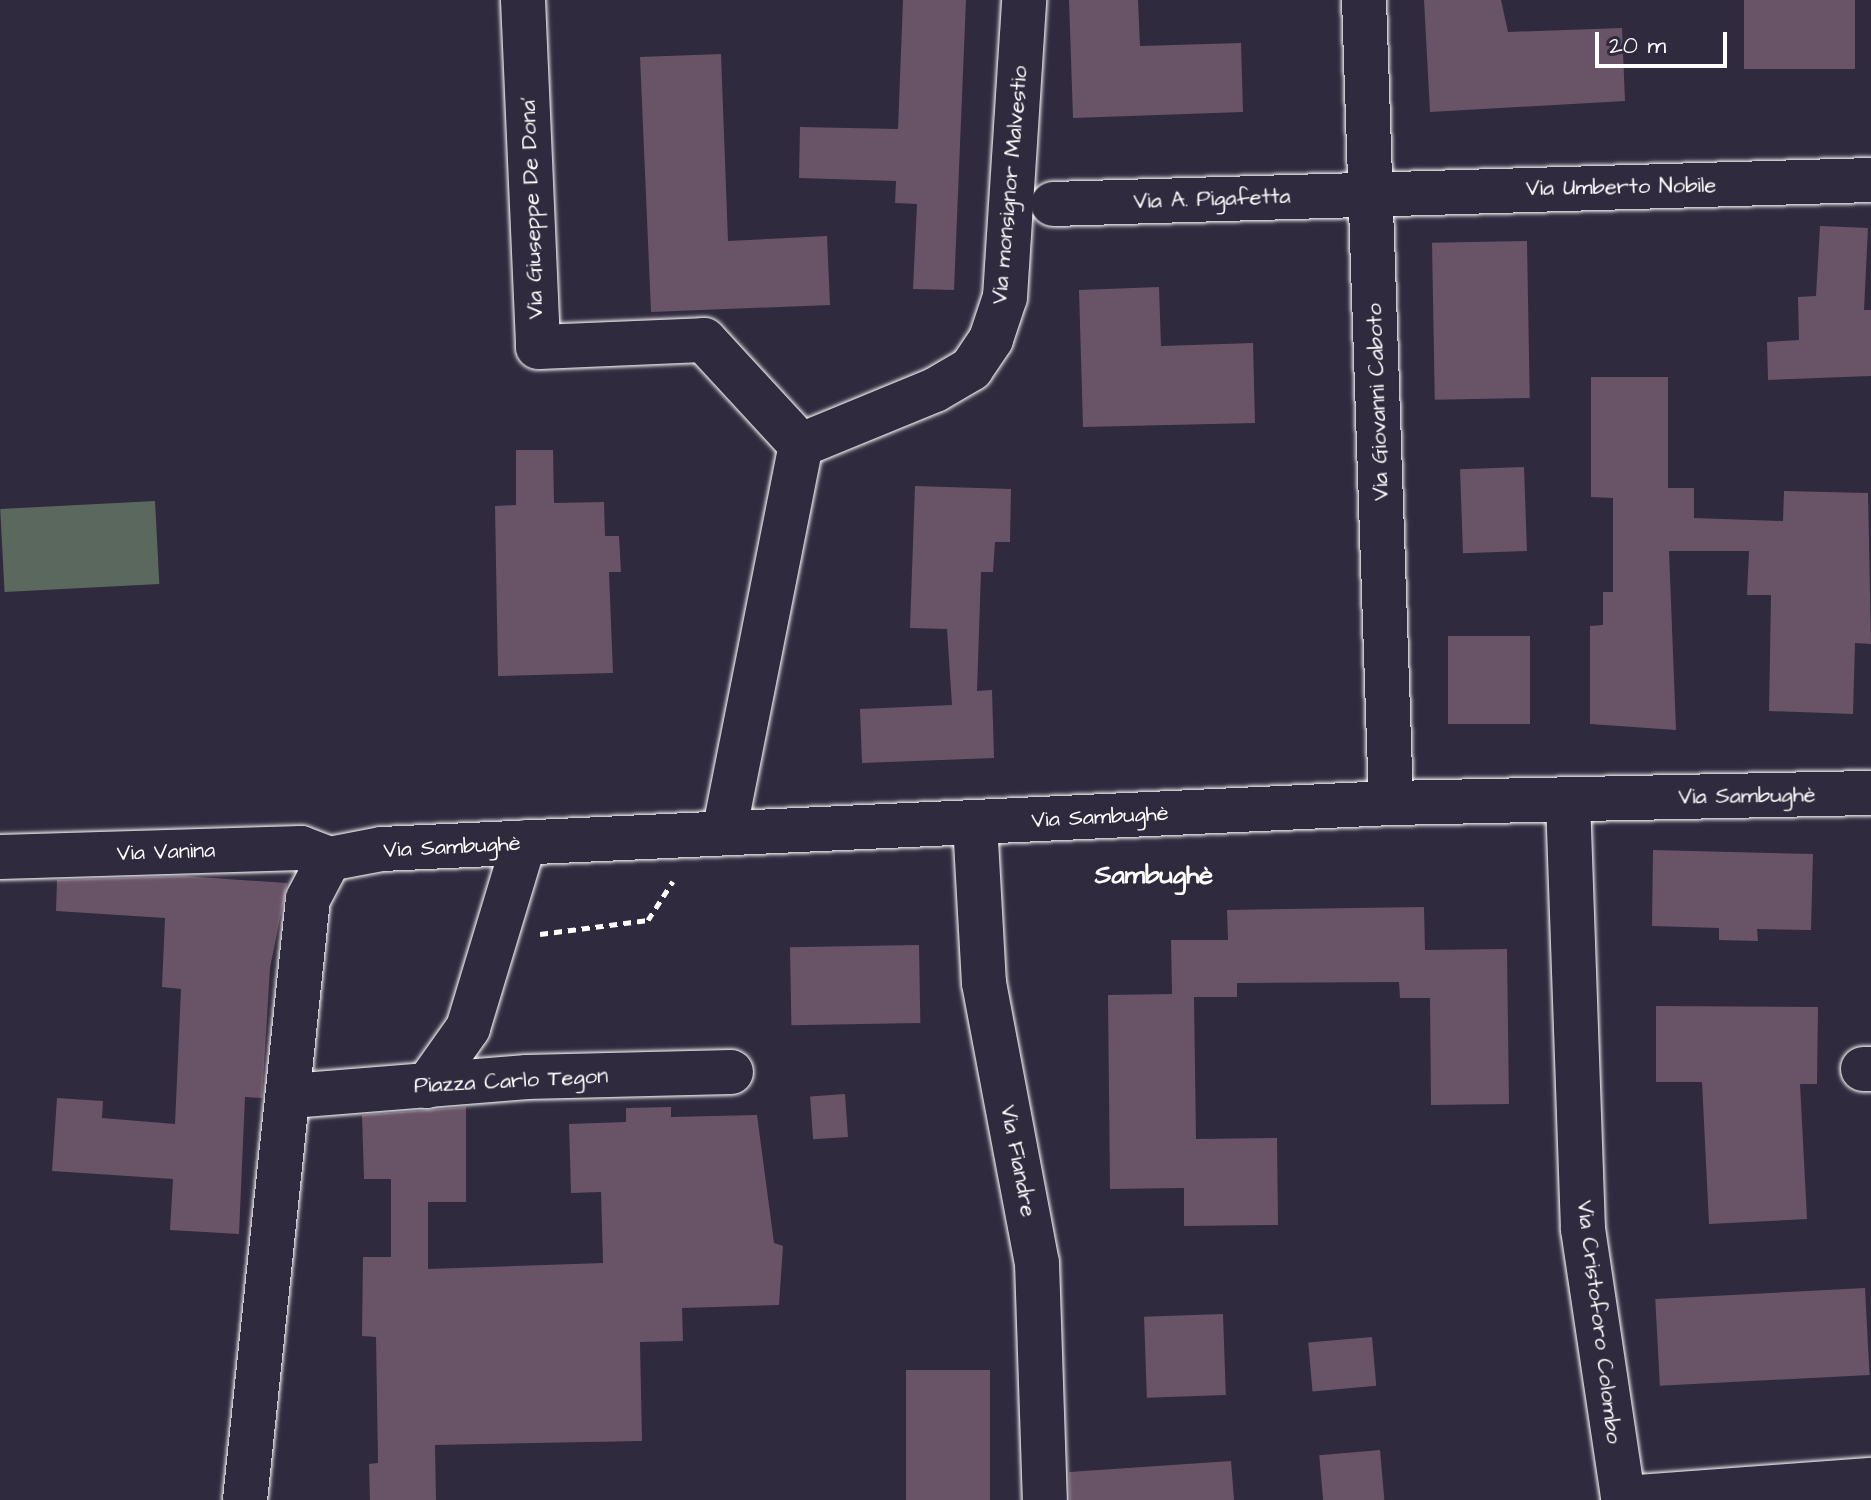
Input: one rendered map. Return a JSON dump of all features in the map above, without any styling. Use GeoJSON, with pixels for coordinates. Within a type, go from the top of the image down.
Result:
{"type":"FeatureCollection","features":[{"type":"Feature","properties":{"kind":"street","name":"Via Giuseppe De Dona'"},"geometry":{"type":"LineString","coordinates":[[523,0],[538,347],[704,340],[801,445]]}},
{"type":"Feature","properties":{"kind":"street","name":"Via monsignor Malvestio"},"geometry":{"type":"LineString","coordinates":[[801,445],[935,390],[971,369],[991,339],[1005,297],[1024,0]]}},
{"type":"Feature","properties":{"kind":"street","name":"Via Giovanni Caboto"},"geometry":{"type":"LineString","coordinates":[[1364,0],[1391,803]]}},
{"type":"Feature","properties":{"kind":"street","name":"Via Umberto Nobile"},"geometry":{"type":"LineString","coordinates":[[1371,193],[1871,180]]}},
{"type":"Feature","properties":{"kind":"street","name":"Via A. Pigafetta"},"geometry":{"type":"LineString","coordinates":[[1053,204],[1371,193]]}},
{"type":"Feature","properties":{"kind":"street"},"geometry":{"type":"LineString","coordinates":[[714,833],[801,445]]}},
{"type":"Feature","properties":{"kind":"street","name":"Via Sambughè"},"geometry":{"type":"LineString","coordinates":[[329,859],[524,842],[1391,803],[1871,793]]}},
{"type":"Feature","properties":{"kind":"street","name":"Via Cristoforo Colombo"},"geometry":{"type":"LineString","coordinates":[[1568,800],[1583,1229],[1623,1498],[1869,1487]]}},
{"type":"Feature","properties":{"kind":"street","name":"Via Fiandre"},"geometry":{"type":"LineString","coordinates":[[975,823],[984,983],[1037,1263],[1045,1500]]}},
{"type":"Feature","properties":{"kind":"street"},"geometry":{"type":"LineString","coordinates":[[427,1086],[468,1028],[524,842]]}},
{"type":"Feature","properties":{"kind":"street","name":"Via Vanina"},"geometry":{"type":"LineString","coordinates":[[0,857],[301,848],[329,859]]}},
{"type":"Feature","properties":{"kind":"street"},"geometry":{"type":"LineString","coordinates":[[245,1500],[291,1096],[308,899],[329,859]]}},
{"type":"Feature","properties":{"kind":"street","name":"Piazza Carlo Tegon"},"geometry":{"type":"LineString","coordinates":[[291,1096],[427,1086],[731,1072]]}},
{"type":"Feature","properties":{"kind":"path"},"geometry":{"type":"LineString","coordinates":[[528,934],[648,920],[714,833]]}},
{"type":"Feature","properties":{"kind":"green space"},"geometry":{"type":"Polygon","coordinates":[[[155,501],[159,584],[5,592],[0,509],[155,501]]]}},
{"type":"Feature","properties":{"kind":"building"},"geometry":{"type":"Polygon","coordinates":[[[903,0],[966,0],[954,290],[913,289],[917,204],[895,203],[896,181],[799,178],[800,127],[898,129],[903,0]]]}},
{"type":"Feature","properties":{"kind":"building"},"geometry":{"type":"Polygon","coordinates":[[[1069,0],[1138,0],[1140,46],[1241,43],[1243,112],[1073,118],[1069,0]]]}},
{"type":"Feature","properties":{"kind":"building"},"geometry":{"type":"Polygon","coordinates":[[[1424,0],[1501,0],[1508,32],[1622,28],[1625,101],[1430,112],[1424,0]]]}},
{"type":"Feature","properties":{"kind":"building"},"geometry":{"type":"Polygon","coordinates":[[[1744,0],[1855,0],[1855,69],[1744,69],[1744,0]]]}},
{"type":"Feature","properties":{"kind":"building"},"geometry":{"type":"Polygon","coordinates":[[[721,54],[728,241],[827,236],[830,305],[651,312],[640,57],[721,54]]]}},
{"type":"Feature","properties":{"kind":"building"},"geometry":{"type":"Polygon","coordinates":[[[1820,226],[1868,228],[1864,310],[1871,310],[1871,376],[1768,380],[1767,342],[1799,340],[1798,297],[1816,296],[1820,226]]]}},
{"type":"Feature","properties":{"kind":"building"},"geometry":{"type":"Polygon","coordinates":[[[1527,241],[1530,398],[1435,400],[1432,243],[1527,241]]]}},
{"type":"Feature","properties":{"kind":"building"},"geometry":{"type":"Polygon","coordinates":[[[1159,287],[1161,346],[1253,343],[1255,423],[1083,427],[1079,290],[1159,287]]]}},
{"type":"Feature","properties":{"kind":"building"},"geometry":{"type":"Polygon","coordinates":[[[1591,377],[1668,377],[1668,488],[1694,488],[1694,518],[1783,521],[1784,491],[1868,493],[1871,644],[1855,643],[1853,714],[1769,711],[1771,595],[1747,595],[1749,551],[1669,551],[1676,730],[1590,724],[1590,626],[1603,625],[1603,592],[1613,592],[1613,498],[1591,497],[1591,377]]]}},
{"type":"Feature","properties":{"kind":"building"},"geometry":{"type":"Polygon","coordinates":[[[516,450],[553,450],[554,503],[604,502],[605,536],[619,536],[621,572],[609,572],[613,673],[498,676],[495,506],[516,505],[516,450]]]}},
{"type":"Feature","properties":{"kind":"building"},"geometry":{"type":"Polygon","coordinates":[[[1524,467],[1527,551],[1463,553],[1460,469],[1524,467]]]}},
{"type":"Feature","properties":{"kind":"building"},"geometry":{"type":"Polygon","coordinates":[[[915,486],[1011,489],[1010,542],[995,542],[993,572],[981,572],[977,691],[992,690],[994,758],[862,763],[860,709],[952,705],[947,629],[910,628],[915,486]]]}},
{"type":"Feature","properties":{"kind":"building"},"geometry":{"type":"Polygon","coordinates":[[[1448,636],[1530,636],[1530,724],[1448,724],[1448,636]]]}},
{"type":"Feature","properties":{"kind":"building"},"geometry":{"type":"Polygon","coordinates":[[[1653,850],[1813,854],[1811,930],[1757,929],[1758,941],[1719,940],[1719,928],[1652,926],[1653,850]]]}},
{"type":"Feature","properties":{"kind":"building"},"geometry":{"type":"Polygon","coordinates":[[[184,876],[287,883],[270,968],[262,1098],[245,1097],[239,1234],[170,1230],[173,1179],[52,1171],[57,1098],[103,1101],[102,1118],[175,1124],[181,989],[162,987],[165,918],[56,911],[57,880],[184,876]]]}},
{"type":"Feature","properties":{"kind":"building"},"geometry":{"type":"Polygon","coordinates":[[[1424,907],[1425,950],[1507,949],[1509,1104],[1431,1105],[1430,998],[1400,998],[1399,982],[1237,983],[1237,997],[1194,997],[1196,1139],[1277,1138],[1278,1225],[1184,1226],[1184,1188],[1110,1189],[1108,995],[1172,994],[1171,940],[1228,940],[1227,910],[1424,907]]]}},
{"type":"Feature","properties":{"kind":"building"},"geometry":{"type":"Polygon","coordinates":[[[919,945],[920,1023],[791,1025],[790,947],[919,945]]]}},
{"type":"Feature","properties":{"kind":"building"},"geometry":{"type":"Polygon","coordinates":[[[1656,1006],[1818,1007],[1817,1084],[1800,1084],[1807,1219],[1709,1224],[1702,1082],[1656,1082],[1656,1006]]]}},
{"type":"Feature","properties":{"kind":"building"},"geometry":{"type":"Polygon","coordinates":[[[845,1094],[848,1137],[813,1139],[810,1096],[845,1094]]]}},
{"type":"Feature","properties":{"kind":"building"},"geometry":{"type":"Polygon","coordinates":[[[466,1107],[466,1202],[428,1202],[428,1269],[603,1263],[601,1192],[571,1193],[569,1124],[626,1122],[626,1108],[671,1107],[671,1117],[757,1115],[774,1243],[783,1246],[779,1305],[682,1308],[683,1341],[640,1342],[642,1441],[435,1445],[436,1500],[370,1500],[369,1464],[378,1463],[376,1337],[362,1336],[363,1257],[391,1257],[391,1179],[364,1179],[362,1115],[466,1107]]]}},
{"type":"Feature","properties":{"kind":"building"},"geometry":{"type":"Polygon","coordinates":[[[1865,1288],[1870,1375],[1660,1386],[1655,1299],[1865,1288]]]}},
{"type":"Feature","properties":{"kind":"building"},"geometry":{"type":"Polygon","coordinates":[[[1223,1314],[1226,1395],[1147,1398],[1144,1317],[1223,1314]]]}},
{"type":"Feature","properties":{"kind":"building"},"geometry":{"type":"Polygon","coordinates":[[[1372,1337],[1376,1386],[1313,1391],[1308,1343],[1372,1337]]]}},
{"type":"Feature","properties":{"kind":"building"},"geometry":{"type":"Polygon","coordinates":[[[906,1370],[990,1370],[990,1500],[906,1500],[906,1370]]]}},
{"type":"Feature","properties":{"kind":"building"},"geometry":{"type":"Polygon","coordinates":[[[1380,1450],[1384,1500],[1323,1500],[1319,1455],[1380,1450]]]}},
{"type":"Feature","properties":{"kind":"building"},"geometry":{"type":"Polygon","coordinates":[[[1231,1461],[1234,1500],[1070,1500],[1069,1472],[1231,1461]]]}},
{"type":"Feature","properties":{"kind":"district","name":"Sambughè"},"geometry":{"type":"Point","coordinates":[1154,876]}}]}
